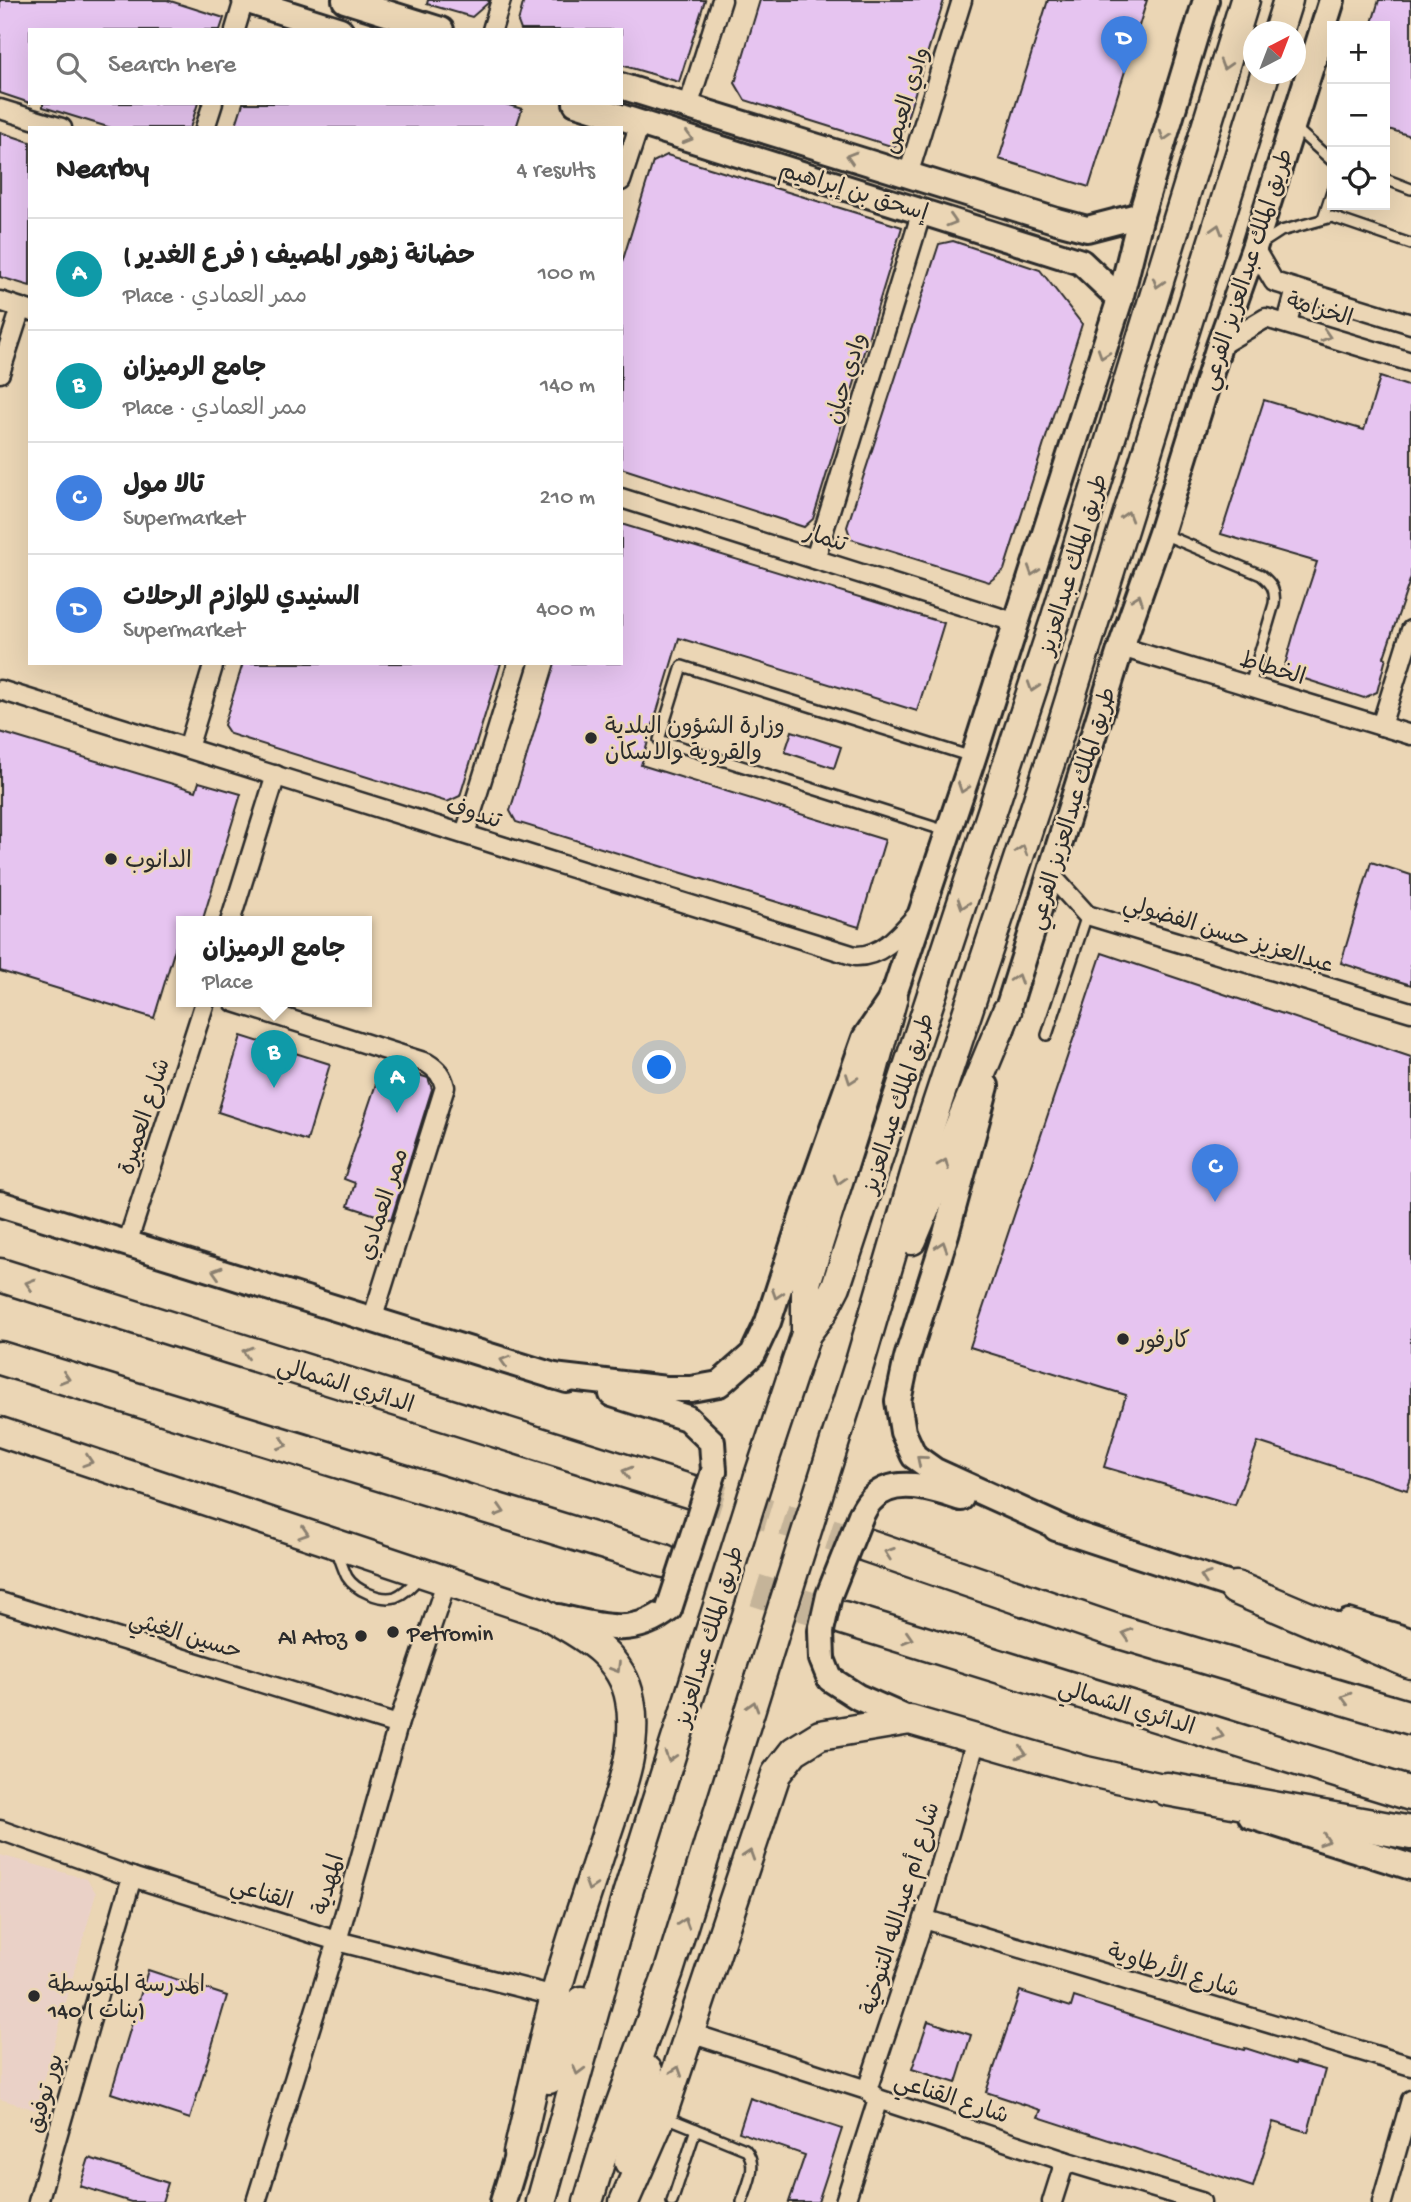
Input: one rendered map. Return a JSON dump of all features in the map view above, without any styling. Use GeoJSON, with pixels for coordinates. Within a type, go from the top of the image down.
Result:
{"type":"FeatureCollection","features":[{"type":"Feature","properties":{"kind":"highway","name":"الدائري الشمالي"},"geometry":{"type":"LineString","coordinates":[[0,1275],[704,1482]]}},
{"type":"Feature","properties":{"kind":"highway"},"geometry":{"type":"LineString","coordinates":[[0,1357],[664,1562]]}},
{"type":"Feature","properties":{"kind":"highway"},"geometry":{"type":"LineString","coordinates":[[863,1530],[1116,1631],[1411,1718]]}},
{"type":"Feature","properties":{"kind":"highway"},"geometry":{"type":"LineString","coordinates":[[1236,1588],[1411,1662]]}},
{"type":"Feature","properties":{"kind":"highway","name":"الدائري الشمالي"},"geometry":{"type":"LineString","coordinates":[[843,1618],[1411,1794]]}},
{"type":"Feature","properties":{"kind":"highway"},"geometry":{"type":"LineString","coordinates":[[1167,1789],[1411,1833]]}},
{"type":"Feature","properties":{"kind":"main road","name":"طريق الملك عبدالعزيز"},"geometry":{"type":"LineString","coordinates":[[541,2202],[627,1895],[759,1476],[806,1334],[822,1313],[836,1286],[911,1063],[1056,617],[1244,0]]}},
{"type":"Feature","properties":{"kind":"main road"},"geometry":{"type":"LineString","coordinates":[[1281,21],[1288,0]]}},
{"type":"Feature","properties":{"kind":"main road","name":"طريق الملك عبدالعزيز"},"geometry":{"type":"LineString","coordinates":[[588,2202],[604,2149],[669,1971],[860,1362],[925,1140],[1051,760],[1262,84]]}},
{"type":"Feature","properties":{"kind":"main road"},"geometry":{"type":"LineString","coordinates":[[806,1334],[806,1283],[872,1074],[893,997]]}},
{"type":"Feature","properties":{"kind":"main road"},"geometry":{"type":"LineString","coordinates":[[860,1362],[1007,1011]]}},
{"type":"Feature","properties":{"kind":"main road"},"geometry":{"type":"LineString","coordinates":[[0,1432],[544,1614],[587,1639],[608,1655],[621,1675],[630,1698],[633,1736],[622,1784],[555,1996],[518,2153]]}},
{"type":"Feature","properties":{"kind":"main road"},"geometry":{"type":"LineString","coordinates":[[622,2202],[662,2115],[776,1774],[794,1751],[820,1735],[910,1720],[1086,1771],[1167,1789]]}},
{"type":"Feature","properties":{"kind":"main road"},"geometry":{"type":"LineString","coordinates":[[518,2153],[627,1895]]}},
{"type":"Feature","properties":{"kind":"main road"},"geometry":{"type":"LineString","coordinates":[[622,2202],[669,1971]]}},
{"type":"Feature","properties":{"kind":"street"},"geometry":{"type":"LineString","coordinates":[[236,28],[244,0],[334,28]]}},
{"type":"Feature","properties":{"kind":"street"},"geometry":{"type":"LineString","coordinates":[[493,28],[501,0]]}},
{"type":"Feature","properties":{"kind":"street"},"geometry":{"type":"LineString","coordinates":[[688,107],[722,0]]}},
{"type":"Feature","properties":{"kind":"street","name":"وادي العيص"},"geometry":{"type":"LineString","coordinates":[[908,175],[962,0]]}},
{"type":"Feature","properties":{"kind":"street"},"geometry":{"type":"LineString","coordinates":[[553,1376],[666,1389],[691,1389],[719,1384],[752,1354],[768,1322],[865,1038],[893,997],[974,758],[1120,299],[1141,215],[1206,0]]}},
{"type":"Feature","properties":{"kind":"street","name":"طريق الملك عبدالعزيز الفرعي"},"geometry":{"type":"LineString","coordinates":[[1070,1532],[935,1471],[914,1456],[903,1432],[898,1401],[907,1358],[946,1234],[1007,1011],[1121,647],[1161,533],[1219,346],[1254,248],[1332,0]]}},
{"type":"Feature","properties":{"kind":"street"},"geometry":{"type":"LineString","coordinates":[[354,1],[435,28]]}},
{"type":"Feature","properties":{"kind":"street","name":"إسحق بن إبراهيم"},"geometry":{"type":"LineString","coordinates":[[623,87],[1087,229],[1141,215]]}},
{"type":"Feature","properties":{"kind":"street"},"geometry":{"type":"LineString","coordinates":[[206,126],[211,105]]}},
{"type":"Feature","properties":{"kind":"street","name":"إسحق بن إبراهيم"},"geometry":{"type":"LineString","coordinates":[[582,105],[1081,262],[1120,299]]}},
{"type":"Feature","properties":{"kind":"street"},"geometry":{"type":"LineString","coordinates":[[0,109],[55,126]]}},
{"type":"Feature","properties":{"kind":"street"},"geometry":{"type":"LineString","coordinates":[[623,175],[640,123]]}},
{"type":"Feature","properties":{"kind":"street","name":"وادي حبان"},"geometry":{"type":"LineString","coordinates":[[815,559],[922,211]]}},
{"type":"Feature","properties":{"kind":"street"},"geometry":{"type":"LineString","coordinates":[[1050,251],[1069,248],[1077,241],[1074,233],[1056,221]]}},
{"type":"Feature","properties":{"kind":"street","name":"الخزامة"},"geometry":{"type":"LineString","coordinates":[[1254,248],[1274,282],[1411,324]]}},
{"type":"Feature","properties":{"kind":"street"},"geometry":{"type":"LineString","coordinates":[[1287,323],[1296,289]]}},
{"type":"Feature","properties":{"kind":"street"},"geometry":{"type":"LineString","coordinates":[[0,302],[25,309],[0,373]]}},
{"type":"Feature","properties":{"kind":"street","name":"الخزامة"},"geometry":{"type":"LineString","coordinates":[[1219,346],[1266,318],[1411,362]]}},
{"type":"Feature","properties":{"kind":"street","name":"تنمار"},"geometry":{"type":"LineString","coordinates":[[623,499],[1017,622]]}},
{"type":"Feature","properties":{"kind":"street"},"geometry":{"type":"LineString","coordinates":[[1381,726],[1411,630]]}},
{"type":"Feature","properties":{"kind":"street","name":"الخطاط"},"geometry":{"type":"LineString","coordinates":[[1121,647],[1411,735]]}},
{"type":"Feature","properties":{"kind":"street"},"geometry":{"type":"LineString","coordinates":[[188,748],[213,665]]}},
{"type":"Feature","properties":{"kind":"street"},"geometry":{"type":"LineString","coordinates":[[465,835],[517,665]]}},
{"type":"Feature","properties":{"kind":"street","name":"تندوف"},"geometry":{"type":"LineString","coordinates":[[0,690],[855,956],[867,956],[877,952],[900,934],[920,912]]}},
{"type":"Feature","properties":{"kind":"street"},"geometry":{"type":"LineString","coordinates":[[232,916],[276,775]]}},
{"type":"Feature","properties":{"kind":"street","name":"عبدالعزيز حسن الفضولي"},"geometry":{"type":"LineString","coordinates":[[1050,874],[1087,915],[1411,1012]]}},
{"type":"Feature","properties":{"kind":"street","name":"شارع العميرة"},"geometry":{"type":"LineString","coordinates":[[127,1244],[203,1007]]}},
{"type":"Feature","properties":{"kind":"street","name":"ممر العمادي"},"geometry":{"type":"LineString","coordinates":[[250,1007],[427,1063],[435,1067],[443,1079],[445,1087],[372,1320]]}},
{"type":"Feature","properties":{"kind":"street"},"geometry":{"type":"LineString","coordinates":[[0,1204],[687,1418],[712,1442],[704,1482],[669,1609],[656,1619],[640,1625],[604,1628],[544,1614]]}},
{"type":"Feature","properties":{"kind":"street"},"geometry":{"type":"LineString","coordinates":[[910,1720],[858,1697],[830,1679],[822,1659],[821,1632],[830,1595],[863,1530],[871,1499],[887,1488],[914,1486],[933,1489],[1236,1588],[1411,1641]]}},
{"type":"Feature","properties":{"kind":"street","name":"المهدية"},"geometry":{"type":"LineString","coordinates":[[256,2202],[337,1941],[398,1725],[436,1577]]}},
{"type":"Feature","properties":{"kind":"street","name":"حسين الغيثي"},"geometry":{"type":"LineString","coordinates":[[0,1602],[398,1725]]}},
{"type":"Feature","properties":{"kind":"street","name":"شارع أم عبدالله التنوخية"},"geometry":{"type":"LineString","coordinates":[[845,2202],[872,2095],[976,1740]]}},
{"type":"Feature","properties":{"kind":"street"},"geometry":{"type":"LineString","coordinates":[[1167,1789],[1411,1867]]}},
{"type":"Feature","properties":{"kind":"street","name":"القناعي"},"geometry":{"type":"LineString","coordinates":[[0,1830],[132,1877],[337,1941],[555,1996]]}},
{"type":"Feature","properties":{"kind":"street","name":"بور توفيق"},"geometry":{"type":"LineString","coordinates":[[38,2202],[132,1877]]}},
{"type":"Feature","properties":{"kind":"street","name":"شارع الأرطاوية"},"geometry":{"type":"LineString","coordinates":[[923,1919],[1411,2066]]}},
{"type":"Feature","properties":{"kind":"street","name":"شارع القناعي"},"geometry":{"type":"LineString","coordinates":[[690,2033],[1065,2161],[1201,2202]]}},
{"type":"Feature","properties":{"kind":"street"},"geometry":{"type":"LineString","coordinates":[[1382,2202],[1411,2100]]}},
{"type":"Feature","properties":{"kind":"street"},"geometry":{"type":"LineString","coordinates":[[503,2202],[518,2153]]}},
{"type":"Feature","properties":{"kind":"street"},"geometry":{"type":"LineString","coordinates":[[1052,2202],[1065,2161]]}},
{"type":"Feature","properties":{"kind":"lane"},"geometry":{"type":"LineString","coordinates":[[1293,126],[1327,157]]}},
{"type":"Feature","properties":{"kind":"lane"},"geometry":{"type":"LineString","coordinates":[[1390,181],[1411,189]]}},
{"type":"Feature","properties":{"kind":"lane"},"geometry":{"type":"LineString","coordinates":[[1323,219],[1327,207]]}},
{"type":"Feature","properties":{"kind":"lane"},"geometry":{"type":"LineString","coordinates":[[1254,248],[1281,231],[1332,217],[1411,244]]}},
{"type":"Feature","properties":{"kind":"lane"},"geometry":{"type":"LineString","coordinates":[[1161,533],[1261,575],[1276,593],[1250,685]]}},
{"type":"Feature","properties":{"kind":"lane"},"geometry":{"type":"LineString","coordinates":[[948,831],[659,740],[682,666],[974,758]]}},
{"type":"Feature","properties":{"kind":"lane"},"geometry":{"type":"LineString","coordinates":[[1047,1035],[1087,915]]}},
{"type":"Feature","properties":{"kind":"lane"},"geometry":{"type":"LineString","coordinates":[[662,2115],[745,2150],[751,2156],[753,2164],[742,2202]]}},
{"type":"Feature","properties":{"kind":"lane"},"geometry":{"type":"LineString","coordinates":[[672,2202],[696,2129]]}},
{"type":"Feature","properties":{"kind":"shaded area","name":"المدرسة المتوسطة 140 ( بنات)"},"geometry":{"type":"Polygon","coordinates":[[[0,1855],[87,1879],[96,1893],[36,2110],[0,2099],[0,1855]]]}},
{"type":"Feature","properties":{"kind":"building"},"geometry":{"type":"Polygon","coordinates":[[[0,0],[167,0],[224,18],[221,28],[28,28],[28,102],[0,93],[0,0]]]}},
{"type":"Feature","properties":{"kind":"building"},"geometry":{"type":"Polygon","coordinates":[[[428,0],[489,0],[472,17],[427,4],[428,0]]]}},
{"type":"Feature","properties":{"kind":"building"},"geometry":{"type":"Polygon","coordinates":[[[524,0],[705,0],[679,82],[623,66],[623,28],[520,28],[518,22],[524,0]]]}},
{"type":"Feature","properties":{"kind":"building"},"geometry":{"type":"Polygon","coordinates":[[[760,0],[944,0],[899,144],[894,147],[745,100],[735,83],[760,0]]]}},
{"type":"Feature","properties":{"kind":"building"},"geometry":{"type":"Polygon","coordinates":[[[1048,0],[1147,0],[1089,187],[999,159],[1048,0]]]}},
{"type":"Feature","properties":{"kind":"building"},"geometry":{"type":"Polygon","coordinates":[[[1379,0],[1411,0],[1411,136],[1390,130],[1390,21],[1373,21],[1379,0]]]}},
{"type":"Feature","properties":{"kind":"building"},"geometry":{"type":"Polygon","coordinates":[[[197,105],[191,126],[105,126],[43,107],[197,105]]]}},
{"type":"Feature","properties":{"kind":"building"},"geometry":{"type":"Polygon","coordinates":[[[242,105],[509,105],[522,109],[517,126],[236,126],[242,105]]]}},
{"type":"Feature","properties":{"kind":"building"},"geometry":{"type":"Polygon","coordinates":[[[0,132],[28,141],[28,285],[0,277],[0,132]]]}},
{"type":"Feature","properties":{"kind":"building"},"geometry":{"type":"Polygon","coordinates":[[[667,155],[902,227],[813,519],[804,527],[623,469],[623,260],[653,162],[667,155]]]}},
{"type":"Feature","properties":{"kind":"building"},"geometry":{"type":"Polygon","coordinates":[[[953,241],[1040,270],[1082,324],[1004,570],[989,582],[851,539],[847,527],[939,244],[953,241]]]}},
{"type":"Feature","properties":{"kind":"building"},"geometry":{"type":"Polygon","coordinates":[[[1380,377],[1411,387],[1411,577],[1384,657],[1386,658],[1377,692],[1364,698],[1283,672],[1317,562],[1221,534],[1264,400],[1364,430],[1380,377]]]}},
{"type":"Feature","properties":{"kind":"building","name":"وزارة الشؤون البلدية والقروية والاسكان"},"geometry":{"type":"Polygon","coordinates":[[[623,525],[944,623],[917,711],[679,638],[641,765],[885,840],[859,927],[516,822],[510,811],[554,665],[623,665],[623,525]]]}},
{"type":"Feature","properties":{"kind":"building"},"geometry":{"type":"Polygon","coordinates":[[[242,665],[500,665],[460,796],[447,802],[230,734],[224,725],[242,665]]]}},
{"type":"Feature","properties":{"kind":"building"},"geometry":{"type":"Polygon","coordinates":[[[792,731],[841,747],[834,768],[785,752],[792,731]]]}},
{"type":"Feature","properties":{"kind":"building","name":"الدانوب"},"geometry":{"type":"Polygon","coordinates":[[[0,732],[196,791],[199,782],[241,794],[204,916],[176,916],[176,945],[154,1018],[0,971],[0,732]]]}},
{"type":"Feature","properties":{"kind":"building"},"geometry":{"type":"Polygon","coordinates":[[[1371,862],[1411,875],[1411,985],[1341,963],[1371,862]]]}},
{"type":"Feature","properties":{"kind":"building"},"geometry":{"type":"Polygon","coordinates":[[[1102,953],[1411,1057],[1411,1478],[1407,1490],[1258,1442],[1235,1505],[1104,1467],[1126,1395],[970,1347],[1102,953]]]}},
{"type":"Feature","properties":{"kind":"building"},"geometry":{"type":"Polygon","coordinates":[[[241,1036],[330,1064],[307,1141],[218,1112],[241,1036]]]}},
{"type":"Feature","properties":{"kind":"building"},"geometry":{"type":"Polygon","coordinates":[[[383,1063],[428,1078],[432,1089],[391,1220],[348,1206],[355,1183],[344,1179],[383,1063]]]}},
{"type":"Feature","properties":{"kind":"building"},"geometry":{"type":"Polygon","coordinates":[[[148,1970],[227,1996],[190,2119],[111,2093],[148,1970]]]}},
{"type":"Feature","properties":{"kind":"building"},"geometry":{"type":"Polygon","coordinates":[[[1020,1991],[1071,2007],[1074,1997],[1187,2034],[1325,2070],[1308,2132],[1273,2122],[1253,2187],[1038,2117],[1041,2110],[986,2092],[1020,1991]]]}},
{"type":"Feature","properties":{"kind":"building"},"geometry":{"type":"Polygon","coordinates":[[[928,2021],[971,2035],[956,2083],[912,2069],[928,2021]]]}},
{"type":"Feature","properties":{"kind":"building"},"geometry":{"type":"Polygon","coordinates":[[[750,2098],[842,2129],[818,2202],[789,2202],[805,2155],[739,2132],[750,2098]]]}},
{"type":"Feature","properties":{"kind":"building"},"geometry":{"type":"Polygon","coordinates":[[[89,2158],[168,2183],[162,2202],[131,2202],[80,2186],[89,2158]]]}},
{"type":"Feature","properties":{"kind":"tunnel"},"geometry":{"type":"LineString","coordinates":[[692,1492],[866,1545]]}},
{"type":"Feature","properties":{"kind":"tunnel"},"geometry":{"type":"LineString","coordinates":[[664,1561],[843,1618]]}},
{"type":"Feature","properties":{"kind":"place","name":"السنيدي للوازم الرحلات"},"geometry":{"type":"Point","coordinates":[1124,74]}},
{"type":"Feature","properties":{"kind":"place","name":"وزارة الشؤون البلدية والقروية والاسكان"},"geometry":{"type":"Point","coordinates":[591,738]}},
{"type":"Feature","properties":{"kind":"place","name":"الدانوب"},"geometry":{"type":"Point","coordinates":[111,859]}},
{"type":"Feature","properties":{"kind":"place","name":"جامع الرميزان"},"geometry":{"type":"Point","coordinates":[274,1088]}},
{"type":"Feature","properties":{"kind":"place","name":"حضانة زهور المصيف ( فرع الغدير )"},"geometry":{"type":"Point","coordinates":[397,1113]}},
{"type":"Feature","properties":{"kind":"place","name":"تالا مول"},"geometry":{"type":"Point","coordinates":[1215,1202]}},
{"type":"Feature","properties":{"kind":"place","name":"كارفور"},"geometry":{"type":"Point","coordinates":[1123,1339]}},
{"type":"Feature","properties":{"kind":"place","name":"Petromin"},"geometry":{"type":"Point","coordinates":[393,1632]}},
{"type":"Feature","properties":{"kind":"place","name":"Al Atoz"},"geometry":{"type":"Point","coordinates":[361,1636]}},
{"type":"Feature","properties":{"kind":"place","name":"المدرسة المتوسطة 140 ( بنات)"},"geometry":{"type":"Point","coordinates":[34,1996]}}]}
